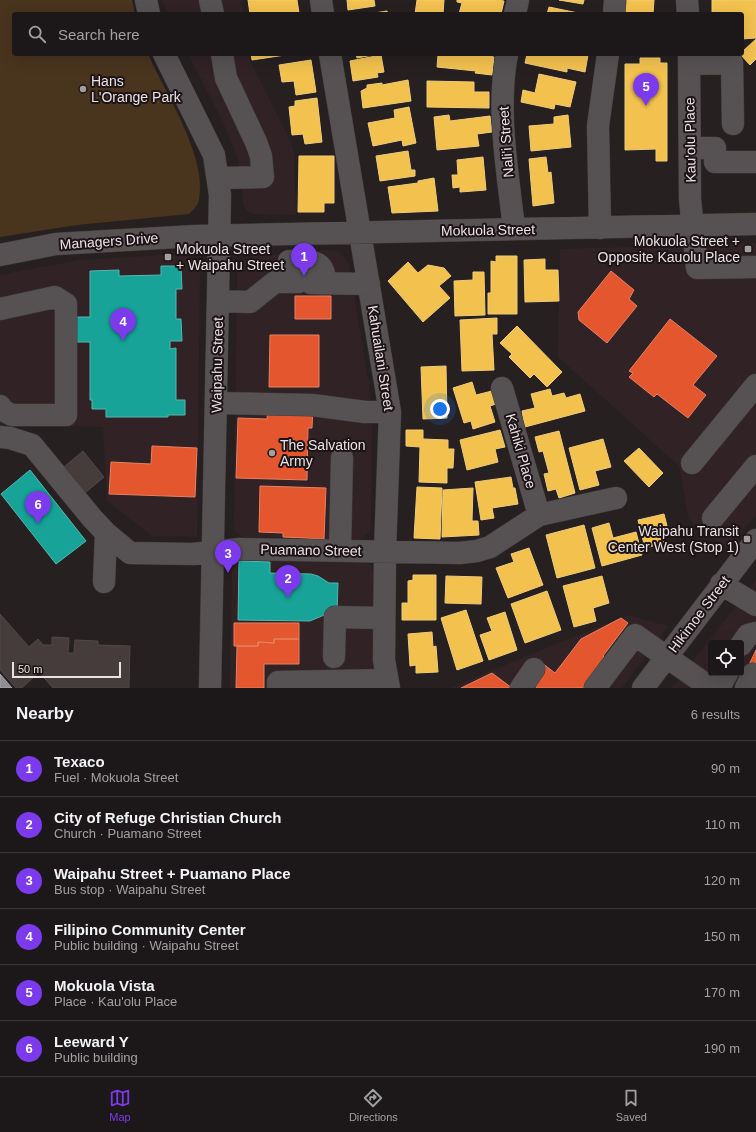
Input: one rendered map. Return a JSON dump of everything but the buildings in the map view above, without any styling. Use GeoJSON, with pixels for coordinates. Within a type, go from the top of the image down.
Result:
{"type":"FeatureCollection","features":[{"type":"Feature","properties":{"kind":"street"},"geometry":{"type":"LineString","coordinates":[[146,0],[149,12]]}},
{"type":"Feature","properties":{"kind":"street"},"geometry":{"type":"LineString","coordinates":[[210,0],[213,12]]}},
{"type":"Feature","properties":{"kind":"street"},"geometry":{"type":"LineString","coordinates":[[321,0],[324,12]]}},
{"type":"Feature","properties":{"kind":"street"},"geometry":{"type":"LineString","coordinates":[[515,12],[518,0]]}},
{"type":"Feature","properties":{"kind":"street"},"geometry":{"type":"LineString","coordinates":[[614,12],[616,0]]}},
{"type":"Feature","properties":{"kind":"street"},"geometry":{"type":"LineString","coordinates":[[687,0],[688,12]]}},
{"type":"Feature","properties":{"kind":"street","name":"Waipahu Street"},"geometry":{"type":"LineString","coordinates":[[165,56],[214,155],[219,178],[217,403],[210,688]]}},
{"type":"Feature","properties":{"kind":"street"},"geometry":{"type":"LineString","coordinates":[[219,178],[263,177],[261,156],[226,78],[222,56]]}},
{"type":"Feature","properties":{"kind":"street","name":"Kahuailani Street"},"geometry":{"type":"LineString","coordinates":[[330,56],[390,412],[384,618],[384,660],[388,684]]}},
{"type":"Feature","properties":{"kind":"street","name":"Nali'i Street"},"geometry":{"type":"LineString","coordinates":[[507,56],[503,86],[504,133],[514,229]]}},
{"type":"Feature","properties":{"kind":"street"},"geometry":{"type":"LineString","coordinates":[[600,228],[598,126],[608,56]]}},
{"type":"Feature","properties":{"kind":"street"},"geometry":{"type":"LineString","coordinates":[[689,59],[732,63],[733,124]]}},
{"type":"Feature","properties":{"kind":"street","name":"Kau'olu Place"},"geometry":{"type":"LineString","coordinates":[[689,59],[690,200],[694,226],[697,268],[756,267]]}},
{"type":"Feature","properties":{"kind":"street"},"geometry":{"type":"LineString","coordinates":[[690,148],[715,148],[715,162],[756,162]]}},
{"type":"Feature","properties":{"kind":"street","name":"Mokuola Street"},"geometry":{"type":"LineString","coordinates":[[219,235],[756,224]]}},
{"type":"Feature","properties":{"kind":"street"},"geometry":{"type":"LineString","coordinates":[[289,234],[302,278]]}},
{"type":"Feature","properties":{"kind":"street","name":"Managers Drive"},"geometry":{"type":"LineString","coordinates":[[0,255],[70,243],[219,235]]}},
{"type":"Feature","properties":{"kind":"street"},"geometry":{"type":"LineString","coordinates":[[218,301],[250,302],[274,282],[302,278],[369,284]]}},
{"type":"Feature","properties":{"kind":"street"},"geometry":{"type":"LineString","coordinates":[[0,308],[54,297],[66,304],[66,415],[12,415],[4,411],[0,406]]}},
{"type":"Feature","properties":{"kind":"street","name":"Kahiki Place"},"geometry":{"type":"LineString","coordinates":[[502,388],[539,515]]}},
{"type":"Feature","properties":{"kind":"street"},"geometry":{"type":"LineString","coordinates":[[692,463],[755,388]]}},
{"type":"Feature","properties":{"kind":"street"},"geometry":{"type":"LineString","coordinates":[[217,403],[312,405],[365,412],[390,412]]}},
{"type":"Feature","properties":{"kind":"street","name":"Puamano Street"},"geometry":{"type":"LineString","coordinates":[[0,437],[10,438],[32,445],[106,533],[130,553],[193,554],[239,549],[385,551],[460,554],[490,547],[539,515]]}},
{"type":"Feature","properties":{"kind":"street"},"geometry":{"type":"LineString","coordinates":[[340,550],[342,458]]}},
{"type":"Feature","properties":{"kind":"street"},"geometry":{"type":"LineString","coordinates":[[713,518],[756,466]]}},
{"type":"Feature","properties":{"kind":"street"},"geometry":{"type":"LineString","coordinates":[[539,515],[616,498]]}},
{"type":"Feature","properties":{"kind":"street"},"geometry":{"type":"LineString","coordinates":[[104,582],[106,533]]}},
{"type":"Feature","properties":{"kind":"street","name":"Hikimoe Street"},"geometry":{"type":"LineString","coordinates":[[643,688],[756,540]]}},
{"type":"Feature","properties":{"kind":"street"},"geometry":{"type":"LineString","coordinates":[[721,584],[756,605]]}},
{"type":"Feature","properties":{"kind":"street"},"geometry":{"type":"LineString","coordinates":[[334,657],[335,617],[384,618]]}},
{"type":"Feature","properties":{"kind":"street"},"geometry":{"type":"LineString","coordinates":[[744,641],[748,635],[756,633]]}},
{"type":"Feature","properties":{"kind":"street"},"geometry":{"type":"LineString","coordinates":[[595,688],[635,635],[711,688]]}},
{"type":"Feature","properties":{"kind":"street"},"geometry":{"type":"LineString","coordinates":[[521,688],[534,669]]}},
{"type":"Feature","properties":{"kind":"street"},"geometry":{"type":"LineString","coordinates":[[719,688],[725,676]]}},
{"type":"Feature","properties":{"kind":"street"},"geometry":{"type":"LineString","coordinates":[[278,688],[278,682],[388,684]]}},
{"type":"Feature","properties":{"kind":"shaded area","name":"Hans L'Orange Park"},"geometry":{"type":"Polygon","coordinates":[[[0,0],[132,0],[135,12],[12,12],[12,56],[149,56],[174,106],[191,145],[197,165],[200,183],[199,200],[196,206],[189,214],[77,225],[0,237],[0,0]]]}},
{"type":"Feature","properties":{"kind":"shaded area"},"geometry":{"type":"Polygon","coordinates":[[[162,0],[241,0],[243,12],[167,12],[162,0]]]}},
{"type":"Feature","properties":{"kind":"shaded area"},"geometry":{"type":"Polygon","coordinates":[[[189,56],[248,56],[292,145],[294,154],[296,215],[252,214],[246,210],[243,204],[239,162],[223,122],[189,56]]]}},
{"type":"Feature","properties":{"kind":"shaded area"},"geometry":{"type":"Polygon","coordinates":[[[756,243],[756,515],[728,549],[689,520],[679,466],[558,357],[560,249],[756,243]]]}},
{"type":"Feature","properties":{"kind":"shaded area"},"geometry":{"type":"Polygon","coordinates":[[[327,250],[339,252],[347,260],[349,265],[369,385],[372,420],[371,530],[359,540],[243,537],[236,532],[234,526],[237,271],[242,262],[254,256],[327,250]]]}},
{"type":"Feature","properties":{"kind":"shaded area"},"geometry":{"type":"Polygon","coordinates":[[[181,254],[194,260],[200,270],[197,537],[152,536],[107,501],[103,427],[0,424],[0,275],[79,260],[181,254]]]}},
{"type":"Feature","properties":{"kind":"shaded area"},"geometry":{"type":"Polygon","coordinates":[[[241,559],[366,563],[371,566],[373,571],[374,673],[377,688],[230,688],[232,570],[233,565],[241,559]]]}},
{"type":"Feature","properties":{"kind":"shaded area"},"geometry":{"type":"Polygon","coordinates":[[[756,580],[756,688],[672,688],[708,642],[708,676],[744,676],[744,640],[709,640],[756,580]]]}},
{"type":"Feature","properties":{"kind":"shaded area"},"geometry":{"type":"Polygon","coordinates":[[[627,615],[668,626],[622,688],[449,688],[627,615]]]}},
{"type":"Feature","properties":{"kind":"place","name":"Hans L'Orange Park"},"geometry":{"type":"Point","coordinates":[83,89]}},
{"type":"Feature","properties":{"kind":"place","name":"Mokuola Vista"},"geometry":{"type":"Point","coordinates":[646,106]}},
{"type":"Feature","properties":{"kind":"place","name":"Mokuola Street + Opposite Kauolu Place"},"geometry":{"type":"Point","coordinates":[748,249]}},
{"type":"Feature","properties":{"kind":"place","name":"Mokuola Street + Waipahu Street"},"geometry":{"type":"Point","coordinates":[168,257]}},
{"type":"Feature","properties":{"kind":"place","name":"Texaco"},"geometry":{"type":"Point","coordinates":[304,276]}},
{"type":"Feature","properties":{"kind":"place","name":"Filipino Community Center"},"geometry":{"type":"Point","coordinates":[123,341]}},
{"type":"Feature","properties":{"kind":"place","name":"The Salvation Army"},"geometry":{"type":"Point","coordinates":[272,453]}},
{"type":"Feature","properties":{"kind":"place","name":"Leeward Y"},"geometry":{"type":"Point","coordinates":[38,524]}},
{"type":"Feature","properties":{"kind":"place","name":"Waipahu Transit Center West (Stop 1)"},"geometry":{"type":"Point","coordinates":[747,539]}},
{"type":"Feature","properties":{"kind":"place","name":"Waipahu Street + Puamano Place"},"geometry":{"type":"Point","coordinates":[228,573]}},
{"type":"Feature","properties":{"kind":"place","name":"City of Refuge Christian Church"},"geometry":{"type":"Point","coordinates":[288,598]}}]}
